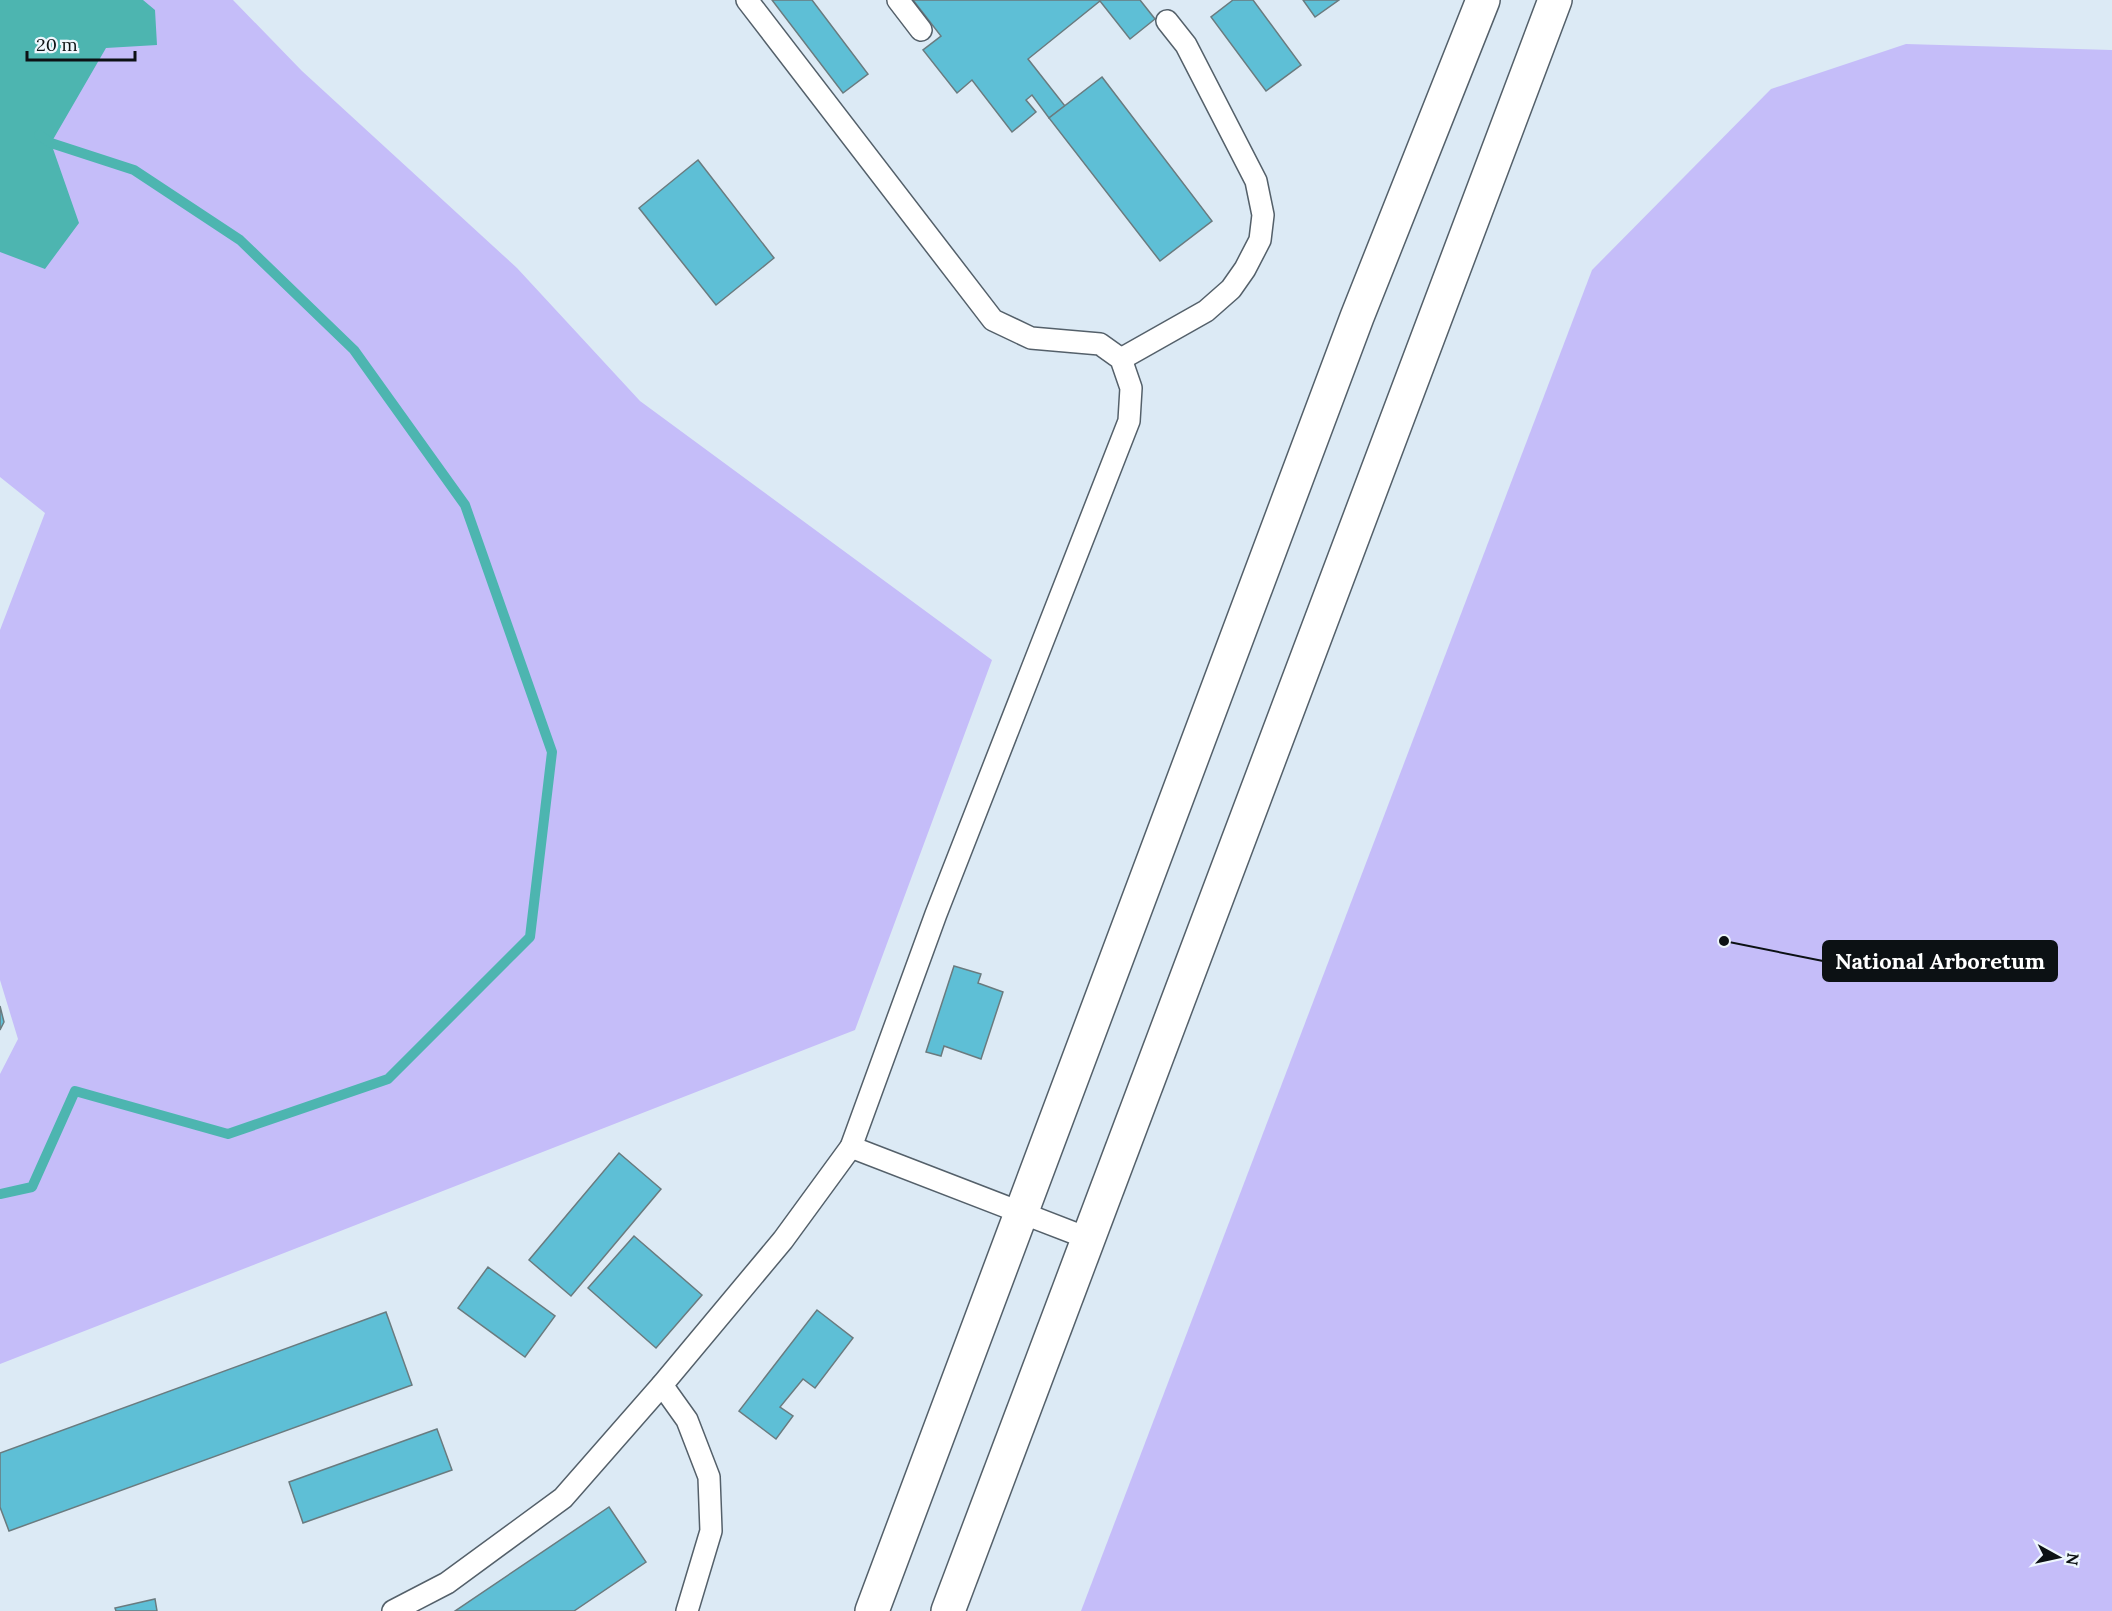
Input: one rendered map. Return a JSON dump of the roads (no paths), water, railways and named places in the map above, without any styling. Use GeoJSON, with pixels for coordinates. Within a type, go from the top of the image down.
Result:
{"type":"FeatureCollection","features":[{"type":"Feature","properties":{"kind":"main road"},"geometry":{"type":"LineString","coordinates":[[872,1611],[1357,317],[1482,0]]}},
{"type":"Feature","properties":{"kind":"main road"},"geometry":{"type":"LineString","coordinates":[[948,1611],[1556,0]]}},
{"type":"Feature","properties":{"kind":"lane"},"geometry":{"type":"LineString","coordinates":[[393,1611],[447,1583],[563,1498],[662,1386],[783,1240],[851,1147],[936,914],[1129,421],[1131,388],[1121,359],[1100,344],[1030,338],[993,320],[747,0]]}},
{"type":"Feature","properties":{"kind":"lane"},"geometry":{"type":"LineString","coordinates":[[898,0],[921,30]]}},
{"type":"Feature","properties":{"kind":"lane"},"geometry":{"type":"LineString","coordinates":[[1121,359],[1206,311],[1231,289],[1245,269],[1260,240],[1263,215],[1256,181],[1186,45],[1167,21]]}},
{"type":"Feature","properties":{"kind":"lane"},"geometry":{"type":"LineString","coordinates":[[851,1147],[1088,1238]]}},
{"type":"Feature","properties":{"kind":"lane"},"geometry":{"type":"LineString","coordinates":[[662,1386],[687,1420],[709,1477],[711,1531],[687,1611]]}},
{"type":"Feature","properties":{"kind":"waterway"},"geometry":{"type":"LineString","coordinates":[[0,1194],[32,1187],[75,1091],[228,1134],[388,1079],[530,937],[552,752],[465,505],[354,350],[240,240],[134,170],[51,143],[39,135]]}},
{"type":"Feature","properties":{"kind":"place","name":"National Arboretum"},"geometry":{"type":"Point","coordinates":[1724,941]}}]}
